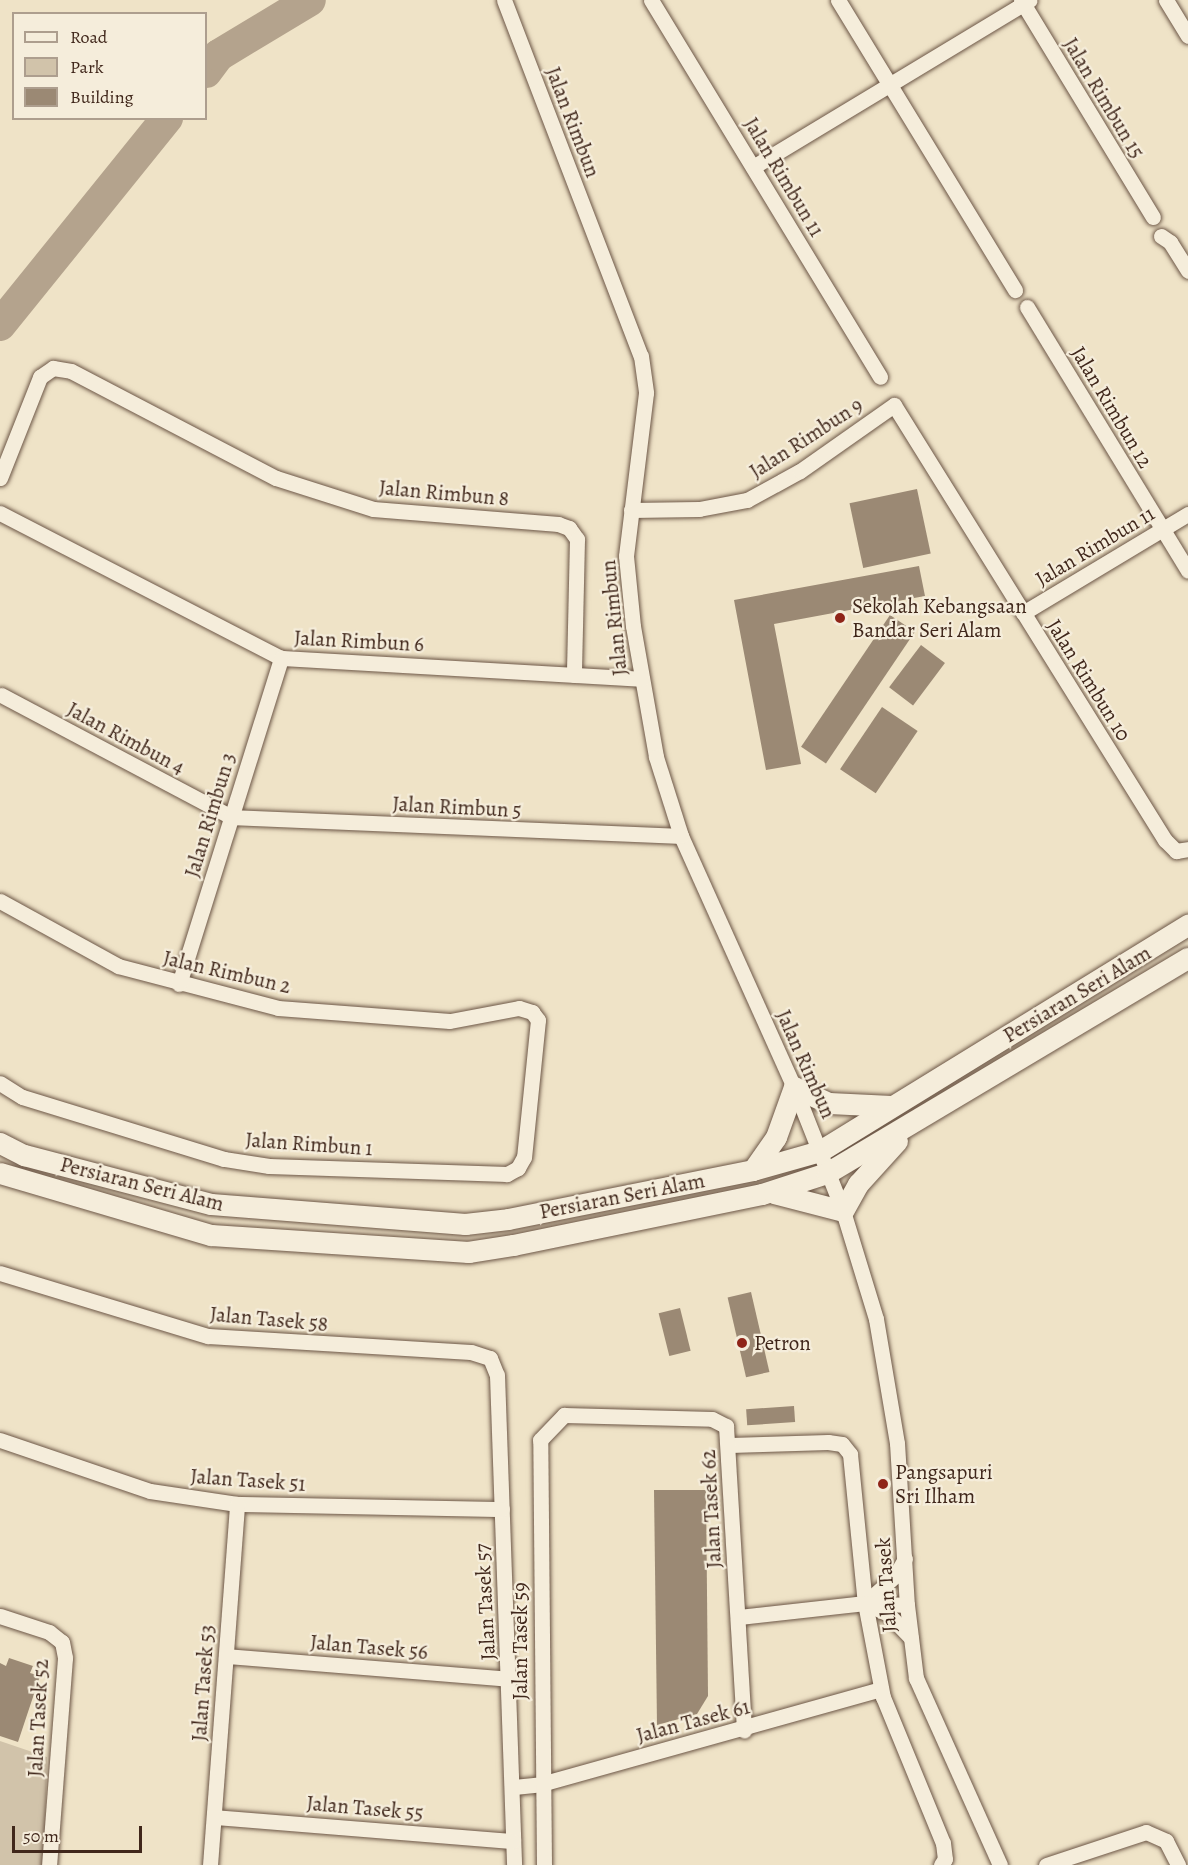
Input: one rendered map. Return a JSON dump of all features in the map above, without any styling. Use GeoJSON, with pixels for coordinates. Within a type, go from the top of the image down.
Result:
{"type":"FeatureCollection","features":[{"type":"Feature","properties":{"kind":"main road","name":"Persiaran Seri Alam"},"geometry":{"type":"LineString","coordinates":[[0,1143],[24,1155],[211,1204],[465,1224],[753,1170],[820,1151],[1188,925]]}},
{"type":"Feature","properties":{"kind":"main road","name":"Persiaran Seri Alam"},"geometry":{"type":"LineString","coordinates":[[0,1173],[212,1235],[468,1252],[767,1192],[827,1173],[1188,958]]}},
{"type":"Feature","properties":{"kind":"main road"},"geometry":{"type":"LineString","coordinates":[[753,1170],[776,1137],[794,1087],[829,1103],[894,1106]]}},
{"type":"Feature","properties":{"kind":"main road"},"geometry":{"type":"LineString","coordinates":[[767,1192],[843,1211],[873,1165],[920,1118]]}},
{"type":"Feature","properties":{"kind":"street","name":"Jalan Rimbun"},"geometry":{"type":"LineString","coordinates":[[504,0],[641,356],[646,393],[626,556],[641,679],[656,757],[681,836],[794,1087],[820,1151]]}},
{"type":"Feature","properties":{"kind":"street","name":"Jalan Rimbun 11"},"geometry":{"type":"LineString","coordinates":[[651,0],[880,377]]}},
{"type":"Feature","properties":{"kind":"street"},"geometry":{"type":"LineString","coordinates":[[838,0],[1015,290]]}},
{"type":"Feature","properties":{"kind":"street"},"geometry":{"type":"LineString","coordinates":[[1166,0],[1188,36]]}},
{"type":"Feature","properties":{"kind":"street"},"geometry":{"type":"LineString","coordinates":[[753,167],[1024,1]]}},
{"type":"Feature","properties":{"kind":"street","name":"Jalan Rimbun 15"},"geometry":{"type":"LineString","coordinates":[[1024,1],[1152,217]]}},
{"type":"Feature","properties":{"kind":"street"},"geometry":{"type":"LineString","coordinates":[[1161,236],[1170,242],[1188,271]]}},
{"type":"Feature","properties":{"kind":"street","name":"Jalan Rimbun 12"},"geometry":{"type":"LineString","coordinates":[[1027,308],[1188,571]]}},
{"type":"Feature","properties":{"kind":"street","name":"Jalan Rimbun 8"},"geometry":{"type":"LineString","coordinates":[[0,478],[40,377],[53,368],[71,370],[276,478],[374,509],[558,524],[569,528],[577,539],[574,675]]}},
{"type":"Feature","properties":{"kind":"street","name":"Jalan Rimbun 9"},"geometry":{"type":"LineString","coordinates":[[631,510],[699,509],[747,500],[800,471],[894,405]]}},
{"type":"Feature","properties":{"kind":"street","name":"Jalan Rimbun 10"},"geometry":{"type":"LineString","coordinates":[[894,405],[1165,840],[1182,850]]}},
{"type":"Feature","properties":{"kind":"street","name":"Jalan Rimbun 6"},"geometry":{"type":"LineString","coordinates":[[0,513],[282,658],[641,679]]}},
{"type":"Feature","properties":{"kind":"street","name":"Jalan Rimbun 11"},"geometry":{"type":"LineString","coordinates":[[1023,613],[1188,514]]}},
{"type":"Feature","properties":{"kind":"street","name":"Jalan Rimbun 3"},"geometry":{"type":"LineString","coordinates":[[179,984],[282,658]]}},
{"type":"Feature","properties":{"kind":"street","name":"Jalan Rimbun 4"},"geometry":{"type":"LineString","coordinates":[[1,695],[231,817]]}},
{"type":"Feature","properties":{"kind":"street","name":"Jalan Rimbun 5"},"geometry":{"type":"LineString","coordinates":[[231,817],[681,836]]}},
{"type":"Feature","properties":{"kind":"street","name":"Jalan Rimbun 2"},"geometry":{"type":"LineString","coordinates":[[0,901],[118,966],[179,984],[278,1008],[450,1021],[519,1008],[531,1012],[538,1020],[524,1157],[518,1168]]}},
{"type":"Feature","properties":{"kind":"street","name":"Jalan Rimbun 1"},"geometry":{"type":"LineString","coordinates":[[0,1083],[21,1097],[225,1159],[269,1166],[507,1174],[518,1168]]}},
{"type":"Feature","properties":{"kind":"street","name":"Jalan Tasek"},"geometry":{"type":"LineString","coordinates":[[820,1151],[843,1211],[880,1340],[897,1443],[906,1605],[916,1678],[1000,1865]]}},
{"type":"Feature","properties":{"kind":"street","name":"Jalan Tasek 58"},"geometry":{"type":"LineString","coordinates":[[0,1273],[208,1336],[471,1352]]}},
{"type":"Feature","properties":{"kind":"street","name":"Jalan Tasek 57"},"geometry":{"type":"LineString","coordinates":[[471,1352],[490,1358],[497,1375],[514,1787],[514,1865]]}},
{"type":"Feature","properties":{"kind":"street","name":"Jalan Tasek 62"},"geometry":{"type":"LineString","coordinates":[[554,1422],[564,1415],[712,1419],[726,1426],[730,1445],[744,1730]]}},
{"type":"Feature","properties":{"kind":"street","name":"Jalan Tasek 59"},"geometry":{"type":"LineString","coordinates":[[544,1865],[541,1784],[540,1440],[554,1422]]}},
{"type":"Feature","properties":{"kind":"street","name":"Jalan Tasek 51"},"geometry":{"type":"LineString","coordinates":[[0,1440],[150,1491],[237,1504],[502,1509]]}},
{"type":"Feature","properties":{"kind":"street"},"geometry":{"type":"LineString","coordinates":[[730,1445],[828,1442],[842,1444],[850,1454],[865,1603],[882,1689],[943,1843],[943,1862]]}},
{"type":"Feature","properties":{"kind":"street","name":"Jalan Tasek 53"},"geometry":{"type":"LineString","coordinates":[[210,1865],[237,1504]]}},
{"type":"Feature","properties":{"kind":"street"},"geometry":{"type":"LineString","coordinates":[[865,1603],[895,1576],[905,1558]]}},
{"type":"Feature","properties":{"kind":"street"},"geometry":{"type":"LineString","coordinates":[[865,1603],[888,1614],[911,1638]]}},
{"type":"Feature","properties":{"kind":"street"},"geometry":{"type":"LineString","coordinates":[[739,1617],[865,1603],[906,1605]]}},
{"type":"Feature","properties":{"kind":"street","name":"Jalan Tasek 52"},"geometry":{"type":"LineString","coordinates":[[0,1616],[49,1632],[62,1642],[65,1658],[50,1865]]}},
{"type":"Feature","properties":{"kind":"street","name":"Jalan Tasek 56"},"geometry":{"type":"LineString","coordinates":[[226,1656],[510,1679]]}},
{"type":"Feature","properties":{"kind":"street","name":"Jalan Tasek 61"},"geometry":{"type":"LineString","coordinates":[[514,1787],[541,1784],[744,1730],[882,1689]]}},
{"type":"Feature","properties":{"kind":"street","name":"Jalan Tasek 55"},"geometry":{"type":"LineString","coordinates":[[214,1817],[513,1841]]}},
{"type":"Feature","properties":{"kind":"street"},"geometry":{"type":"LineString","coordinates":[[1046,1865],[1146,1832],[1166,1841],[1178,1865]]}},
{"type":"Feature","properties":{"kind":"green space"},"geometry":{"type":"Polygon","coordinates":[[[0,1741],[47,1757],[44,1865],[0,1865],[0,1741]]]}},
{"type":"Feature","properties":{"kind":"building"},"geometry":{"type":"Polygon","coordinates":[[[917,489],[931,554],[863,568],[850,503],[917,489]]]}},
{"type":"Feature","properties":{"kind":"building"},"geometry":{"type":"Polygon","coordinates":[[[919,566],[925,596],[774,624],[801,764],[766,770],[734,600],[919,566]]]}},
{"type":"Feature","properties":{"kind":"building"},"geometry":{"type":"Polygon","coordinates":[[[890,615],[915,632],[826,764],[801,747],[890,615]]]}},
{"type":"Feature","properties":{"kind":"building"},"geometry":{"type":"Polygon","coordinates":[[[921,645],[945,663],[913,705],[889,687],[921,645]]]}},
{"type":"Feature","properties":{"kind":"building"},"geometry":{"type":"Polygon","coordinates":[[[882,707],[918,731],[876,793],[840,769],[882,707]]]}},
{"type":"Feature","properties":{"kind":"building"},"geometry":{"type":"Polygon","coordinates":[[[751,1292],[769,1372],[746,1377],[728,1297],[751,1292]]]}},
{"type":"Feature","properties":{"kind":"building"},"geometry":{"type":"Polygon","coordinates":[[[680,1308],[691,1351],[669,1356],[659,1313],[680,1308]]]}},
{"type":"Feature","properties":{"kind":"building"},"geometry":{"type":"Polygon","coordinates":[[[794,1406],[795,1422],[747,1425],[746,1409],[794,1406]]]}},
{"type":"Feature","properties":{"kind":"building"},"geometry":{"type":"Polygon","coordinates":[[[654,1490],[706,1490],[708,1696],[697,1714],[657,1725],[654,1490]]]}},
{"type":"Feature","properties":{"kind":"building"},"geometry":{"type":"Polygon","coordinates":[[[9,1658],[33,1666],[30,1673],[40,1676],[18,1742],[0,1736],[0,1663],[6,1666],[9,1658]]]}},
{"type":"Feature","properties":{"kind":"waterway"},"geometry":{"type":"LineString","coordinates":[[207,71],[219,55],[310,0]]}},
{"type":"Feature","properties":{"kind":"waterway"},"geometry":{"type":"LineString","coordinates":[[0,325],[165,120]]}},
{"type":"Feature","properties":{"kind":"place","name":"Sekolah Kebangsaan Bandar Seri Alam"},"geometry":{"type":"Point","coordinates":[840,618]}},
{"type":"Feature","properties":{"kind":"place","name":"Petron"},"geometry":{"type":"Point","coordinates":[742,1343]}},
{"type":"Feature","properties":{"kind":"place","name":"Pangsapuri Sri Ilham"},"geometry":{"type":"Point","coordinates":[883,1484]}}]}
